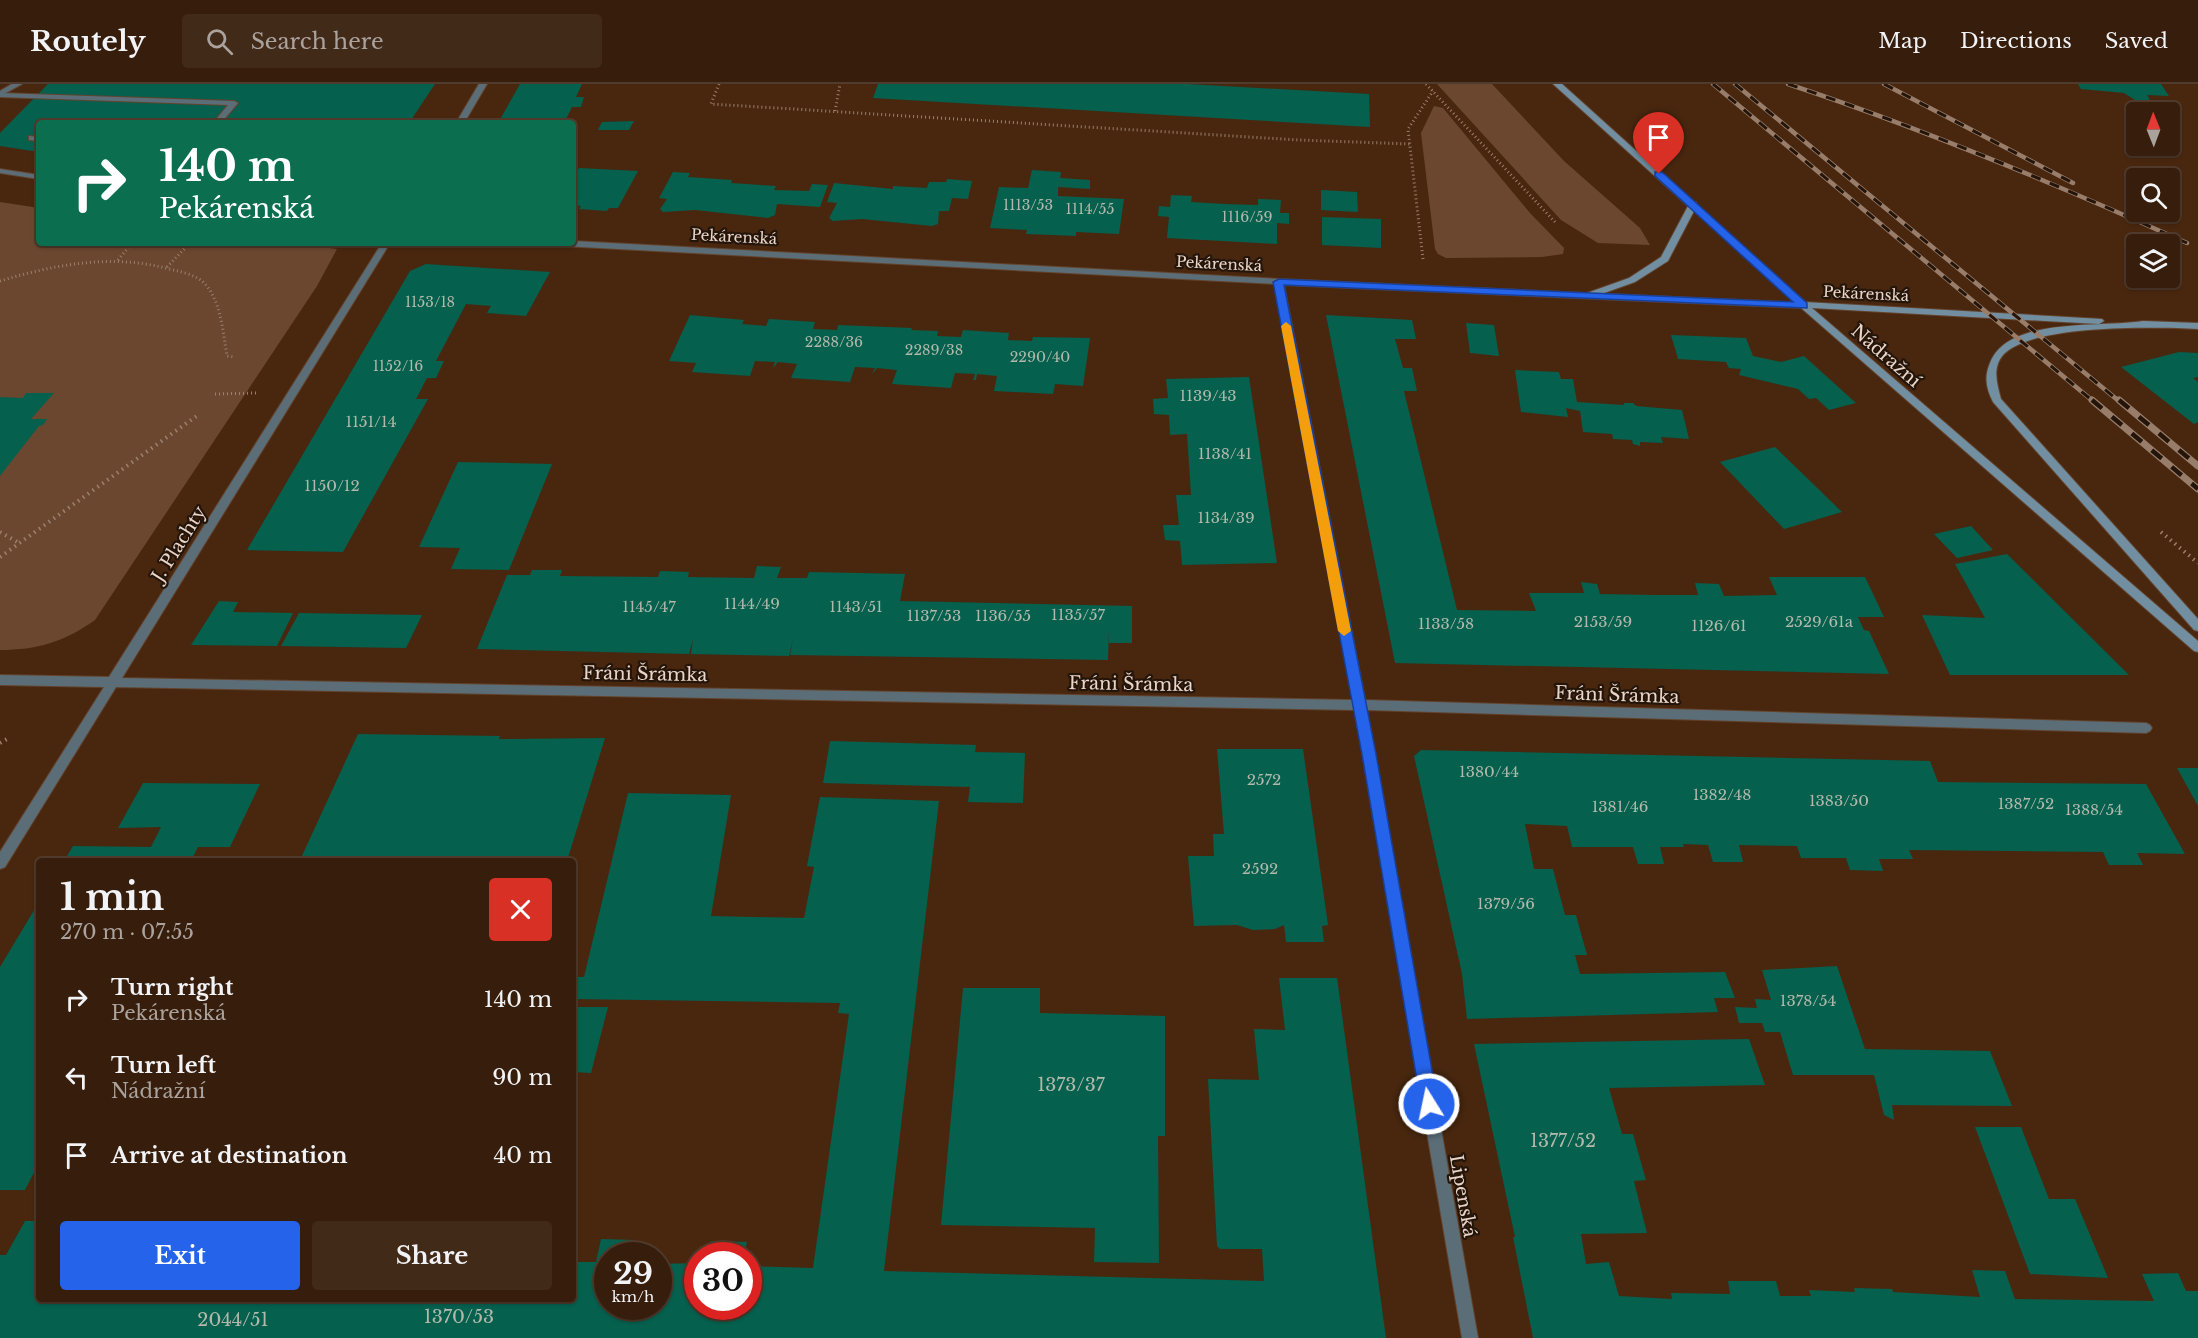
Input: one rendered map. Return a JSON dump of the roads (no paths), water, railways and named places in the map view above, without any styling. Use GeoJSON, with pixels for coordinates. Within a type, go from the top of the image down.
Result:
{"type":"FeatureCollection","features":[{"type":"Feature","properties":{"kind":"main road","name":"Nádražní"},"geometry":{"type":"LineString","coordinates":[[1557,84],[1803,306],[2198,648]]}},
{"type":"Feature","properties":{"kind":"main road"},"geometry":{"type":"LineString","coordinates":[[1590,295],[1632,280],[1665,259],[1692,204]]}},
{"type":"Feature","properties":{"kind":"main road","name":"Pekárenská"},"geometry":{"type":"LineString","coordinates":[[1803,306],[2198,326]]}},
{"type":"Feature","properties":{"kind":"main road"},"geometry":{"type":"LineString","coordinates":[[2150,324],[2051,331],[2019,339],[1998,354],[1990,375],[1996,400],[2198,627]]}},
{"type":"Feature","properties":{"kind":"street"},"geometry":{"type":"LineString","coordinates":[[0,95],[18,84]]}},
{"type":"Feature","properties":{"kind":"street"},"geometry":{"type":"LineString","coordinates":[[462,120],[483,84]]}},
{"type":"Feature","properties":{"kind":"street"},"geometry":{"type":"LineString","coordinates":[[0,95],[234,103],[220,120]]}},
{"type":"Feature","properties":{"kind":"street"},"geometry":{"type":"LineString","coordinates":[[0,103],[36,103],[70,99]]}},
{"type":"Feature","properties":{"kind":"street"},"geometry":{"type":"LineString","coordinates":[[0,171],[36,177]]}},
{"type":"Feature","properties":{"kind":"street","name":"Pekárenská"},"geometry":{"type":"LineString","coordinates":[[576,244],[1279,282],[1803,306]]}},
{"type":"Feature","properties":{"kind":"street","name":"J. Plachty"},"geometry":{"type":"LineString","coordinates":[[0,863],[384,246]]}},
{"type":"Feature","properties":{"kind":"street","name":"Lipenská"},"geometry":{"type":"LineString","coordinates":[[1279,282],[1359,705],[1470,1338]]}},
{"type":"Feature","properties":{"kind":"street","name":"Fráni Šrámka"},"geometry":{"type":"LineString","coordinates":[[0,680],[1359,705],[2146,728]]}},
{"type":"Feature","properties":{"kind":"railway"},"geometry":{"type":"LineString","coordinates":[[1713,84],[2094,402]]}},
{"type":"Feature","properties":{"kind":"railway"},"geometry":{"type":"LineString","coordinates":[[1735,84],[2120,402]]}},
{"type":"Feature","properties":{"kind":"railway"},"geometry":{"type":"LineString","coordinates":[[1788,84],[1989,158],[2187,243]]}},
{"type":"Feature","properties":{"kind":"railway"},"geometry":{"type":"LineString","coordinates":[[1884,84],[2073,183]]}},
{"type":"Feature","properties":{"kind":"railway"},"geometry":{"type":"LineString","coordinates":[[2092,400],[2198,489]]}},
{"type":"Feature","properties":{"kind":"railway"},"geometry":{"type":"LineString","coordinates":[[2119,400],[2198,466]]}}]}
